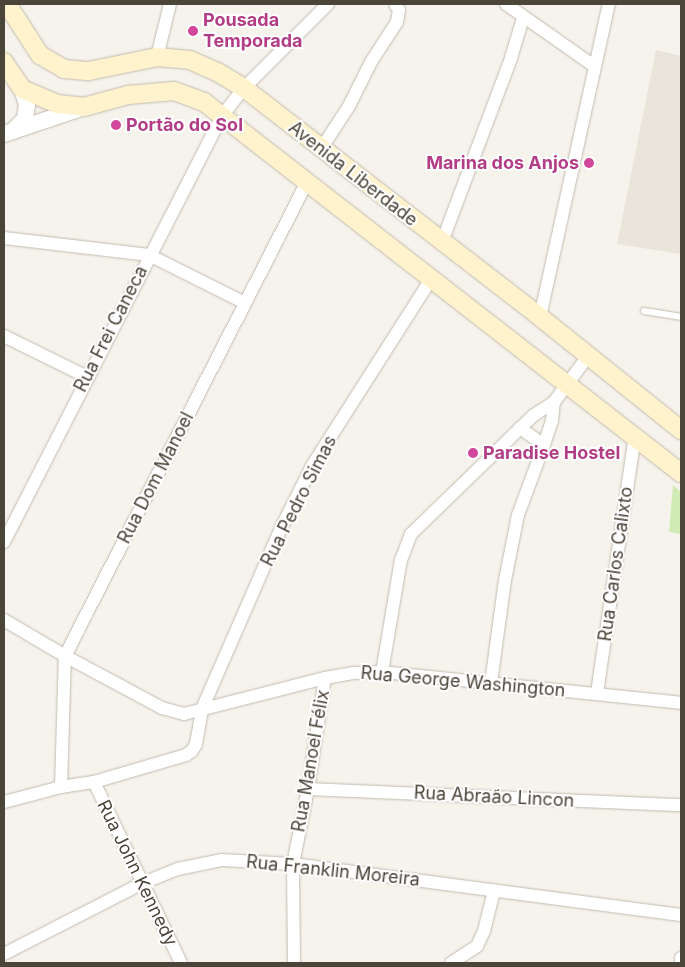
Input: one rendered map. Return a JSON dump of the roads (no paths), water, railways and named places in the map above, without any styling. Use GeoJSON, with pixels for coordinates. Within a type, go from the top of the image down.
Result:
{"type":"FeatureCollection","features":[{"type":"Feature","properties":{"kind":"main road","name":"Avenida Liberdade"},"geometry":{"type":"LineString","coordinates":[[7,4],[40,55],[64,69],[89,71],[157,56],[190,60],[219,72],[244,88],[540,317],[681,430]]}},
{"type":"Feature","properties":{"kind":"main road"},"geometry":{"type":"LineString","coordinates":[[4,62],[22,89]]}},
{"type":"Feature","properties":{"kind":"main road","name":"Avenida Liberdade"},"geometry":{"type":"LineString","coordinates":[[22,89],[57,104],[84,107],[128,95],[174,92],[204,102],[306,184],[568,384],[681,473]]}},
{"type":"Feature","properties":{"kind":"street"},"geometry":{"type":"LineString","coordinates":[[157,56],[170,4]]}},
{"type":"Feature","properties":{"kind":"street","name":"Rua Frei Caneca"},"geometry":{"type":"LineString","coordinates":[[4,542],[149,255],[222,116],[244,88],[328,4]]}},
{"type":"Feature","properties":{"kind":"street"},"geometry":{"type":"LineString","coordinates":[[321,149],[349,106],[371,62],[397,22],[399,10],[394,4]]}},
{"type":"Feature","properties":{"kind":"street"},"geometry":{"type":"LineString","coordinates":[[506,4],[594,66]]}},
{"type":"Feature","properties":{"kind":"street"},"geometry":{"type":"LineString","coordinates":[[540,317],[609,4]]}},
{"type":"Feature","properties":{"kind":"street"},"geometry":{"type":"LineString","coordinates":[[442,242],[508,68],[524,18]]}},
{"type":"Feature","properties":{"kind":"street"},"geometry":{"type":"LineString","coordinates":[[8,132],[26,119],[27,105],[22,89]]}},
{"type":"Feature","properties":{"kind":"street"},"geometry":{"type":"LineString","coordinates":[[8,132],[84,107]]}},
{"type":"Feature","properties":{"kind":"street","name":"Rua Dom Manoel"},"geometry":{"type":"LineString","coordinates":[[61,787],[66,656],[306,184]]}},
{"type":"Feature","properties":{"kind":"street"},"geometry":{"type":"LineString","coordinates":[[4,238],[149,255],[245,304]]}},
{"type":"Feature","properties":{"kind":"street","name":"Rua Pedro Simas"},"geometry":{"type":"LineString","coordinates":[[4,802],[61,787],[94,782],[186,756],[196,744],[202,708],[283,524],[312,466],[431,279]]}},
{"type":"Feature","properties":{"kind":"street"},"geometry":{"type":"LineString","coordinates":[[4,336],[87,377]]}},
{"type":"Feature","properties":{"kind":"street"},"geometry":{"type":"LineString","coordinates":[[382,672],[401,560],[411,534],[520,428],[554,402],[588,356]]}},
{"type":"Feature","properties":{"kind":"street"},"geometry":{"type":"LineString","coordinates":[[491,682],[504,580],[518,514],[544,445],[552,420],[554,402]]}},
{"type":"Feature","properties":{"kind":"street"},"geometry":{"type":"LineString","coordinates":[[520,428],[544,445]]}},
{"type":"Feature","properties":{"kind":"street","name":"Rua Carlos Calixto"},"geometry":{"type":"LineString","coordinates":[[597,693],[634,436]]}},
{"type":"Feature","properties":{"kind":"street","name":"Rua George Washington"},"geometry":{"type":"LineString","coordinates":[[4,620],[162,708],[184,714],[325,678],[353,673],[382,672],[681,703]]}},
{"type":"Feature","properties":{"kind":"street","name":"Rua Manoel Félix"},"geometry":{"type":"LineString","coordinates":[[294,963],[293,864],[308,789],[325,678]]}},
{"type":"Feature","properties":{"kind":"street","name":"Rua John Kennedy"},"geometry":{"type":"LineString","coordinates":[[94,782],[181,963]]}},
{"type":"Feature","properties":{"kind":"street","name":"Rua Abraão Lincon"},"geometry":{"type":"LineString","coordinates":[[308,789],[681,805]]}},
{"type":"Feature","properties":{"kind":"street","name":"Rua Franklin Moreira"},"geometry":{"type":"LineString","coordinates":[[4,954],[143,883],[178,869],[222,860],[293,864],[681,915]]}},
{"type":"Feature","properties":{"kind":"street"},"geometry":{"type":"LineString","coordinates":[[451,963],[477,946],[484,931],[494,891]]}},
{"type":"Feature","properties":{"kind":"street"},"geometry":{"type":"LineString","coordinates":[[681,958],[681,963]]}},
{"type":"Feature","properties":{"kind":"lane"},"geometry":{"type":"LineString","coordinates":[[644,311],[681,317]]}},
{"type":"Feature","properties":{"kind":"place","name":"Pousada Temporada"},"geometry":{"type":"Point","coordinates":[193,31]}},
{"type":"Feature","properties":{"kind":"place","name":"Portão do Sol"},"geometry":{"type":"Point","coordinates":[116,125]}},
{"type":"Feature","properties":{"kind":"place","name":"Marina dos Anjos"},"geometry":{"type":"Point","coordinates":[589,163]}},
{"type":"Feature","properties":{"kind":"place","name":"Paradise Hostel"},"geometry":{"type":"Point","coordinates":[473,453]}}]}
